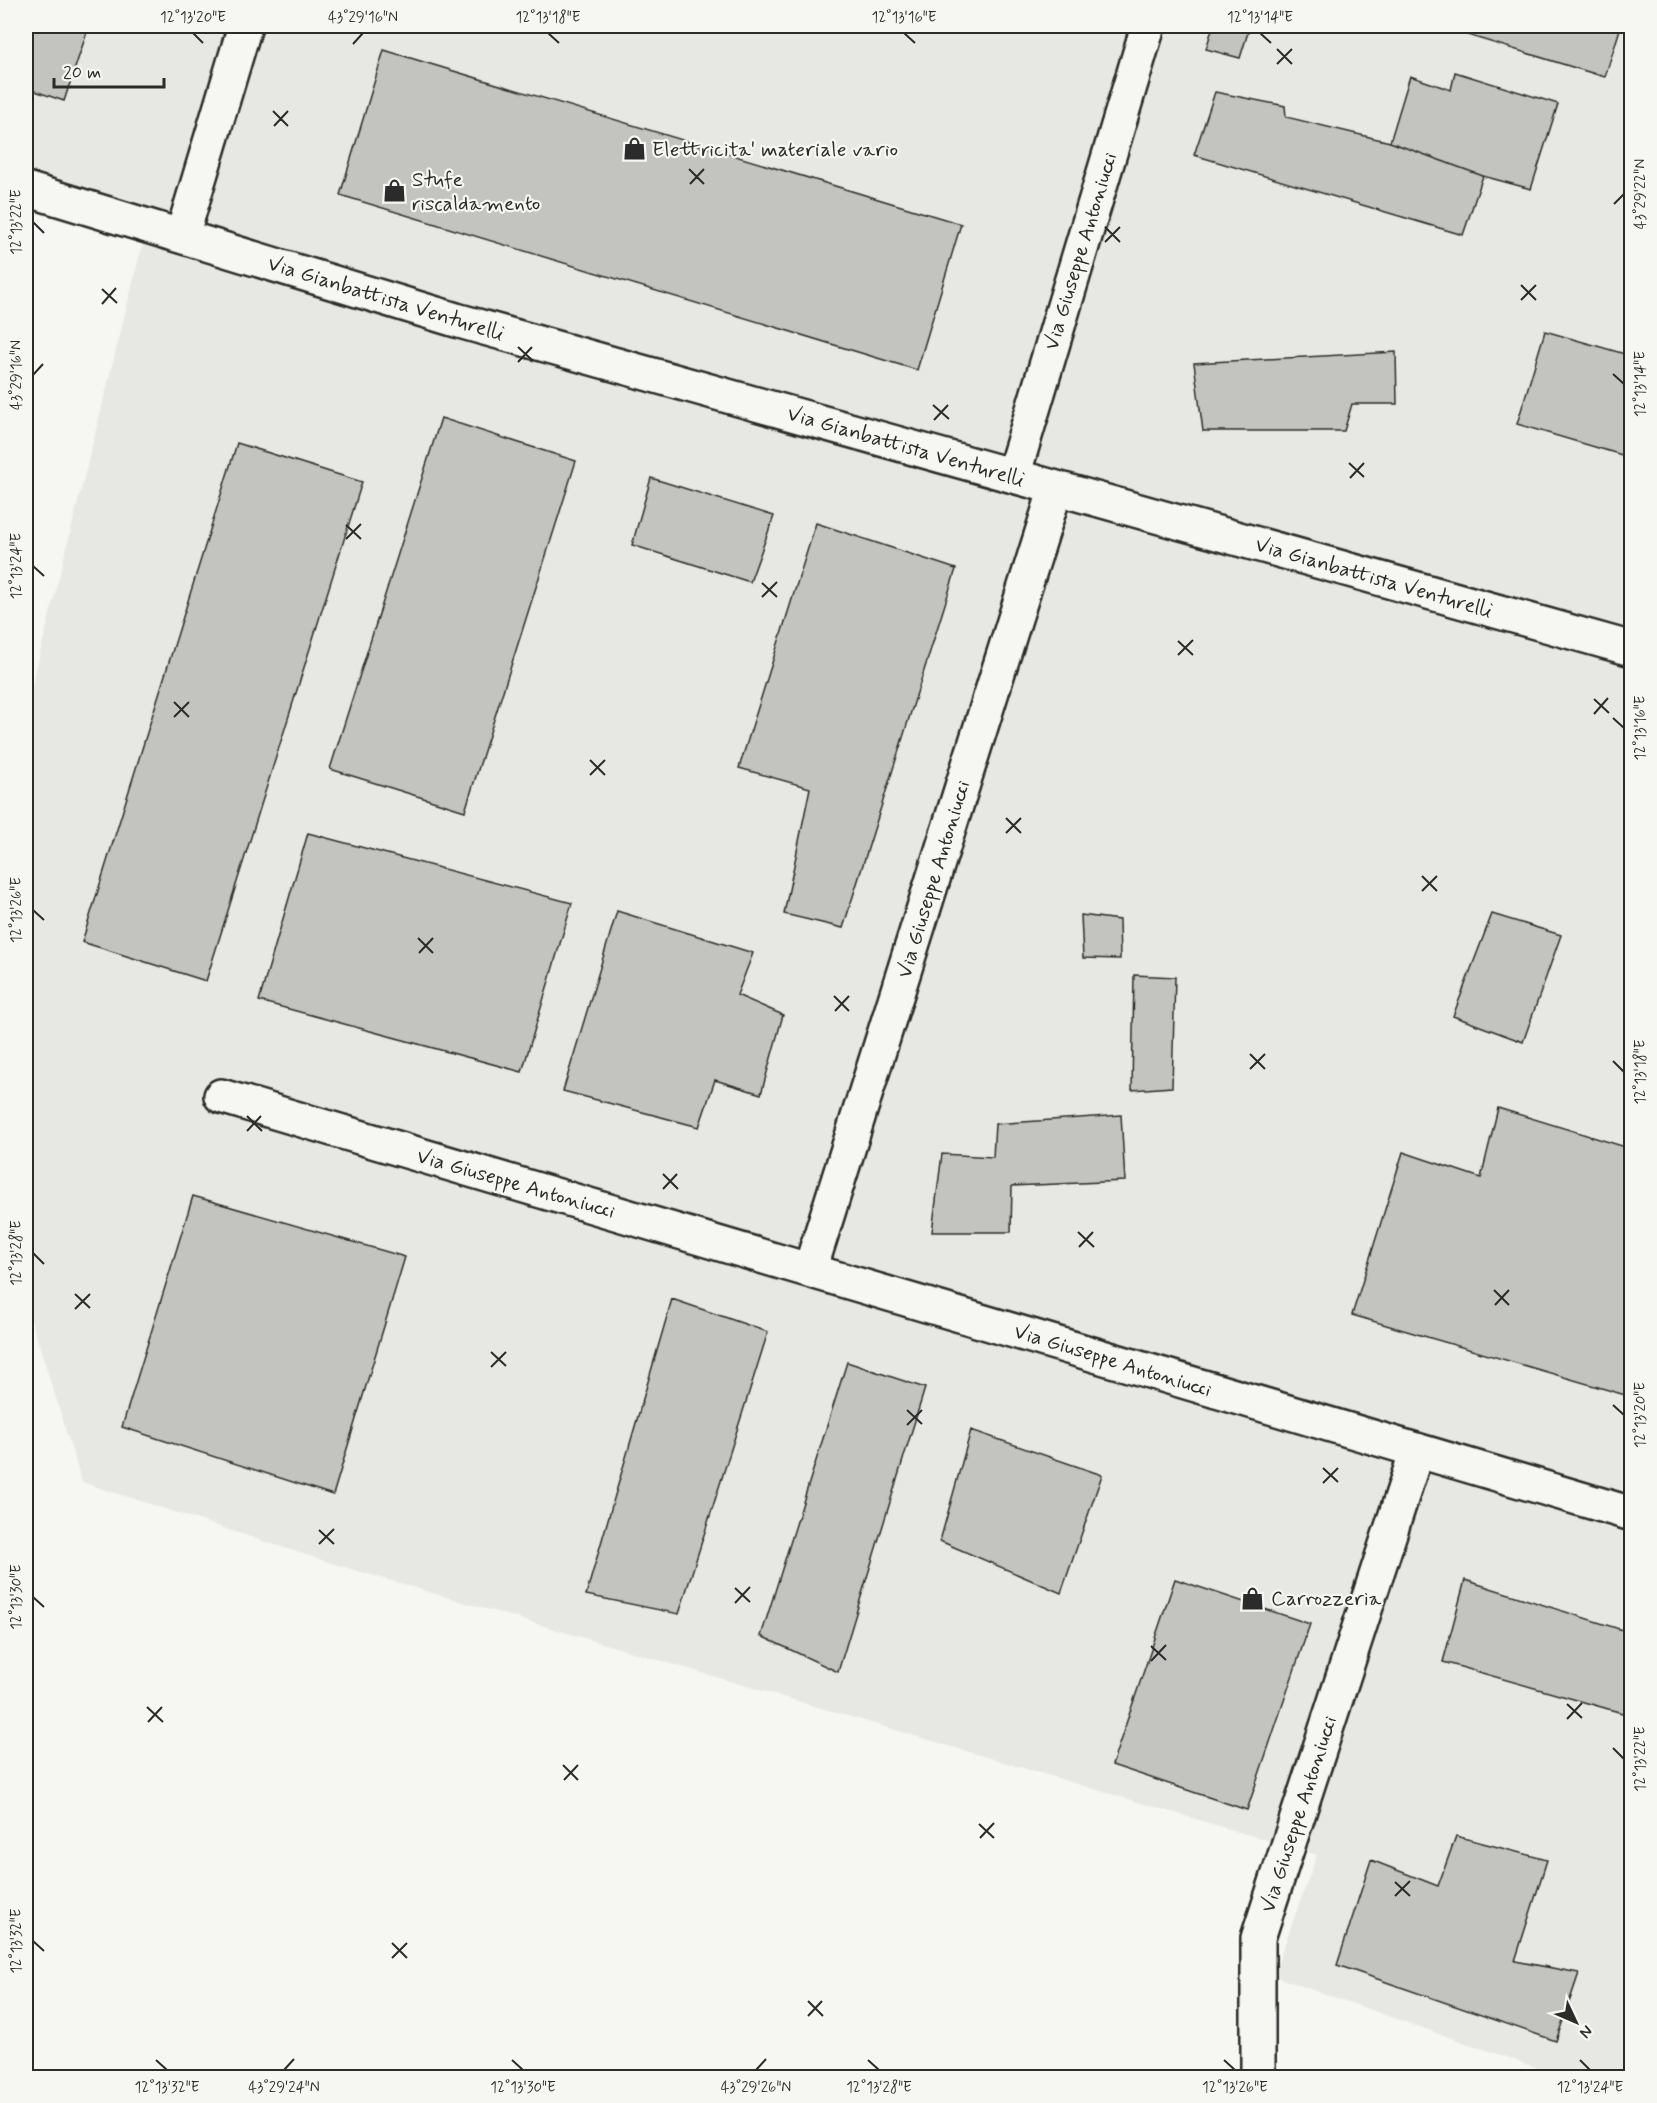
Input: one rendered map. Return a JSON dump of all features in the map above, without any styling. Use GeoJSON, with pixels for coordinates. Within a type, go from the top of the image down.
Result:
{"type":"FeatureCollection","features":[{"type":"Feature","properties":{"kind":"street"},"geometry":{"type":"LineString","coordinates":[[182,236],[245,26]]}},
{"type":"Feature","properties":{"kind":"street","name":"Via Giuseppe Antoniucci"},"geometry":{"type":"LineString","coordinates":[[1013,476],[1148,26]]}},
{"type":"Feature","properties":{"kind":"street","name":"Via Gianbattista Venturelli"},"geometry":{"type":"LineString","coordinates":[[26,189],[468,323],[1632,649]]}},
{"type":"Feature","properties":{"kind":"street","name":"Via Giuseppe Antoniucci"},"geometry":{"type":"LineString","coordinates":[[810,1270],[1056,488]]}},
{"type":"Feature","properties":{"kind":"street","name":"Via Giuseppe Antoniucci"},"geometry":{"type":"LineString","coordinates":[[221,1096],[1632,1514]]}},
{"type":"Feature","properties":{"kind":"street","name":"Via Giuseppe Antoniucci"},"geometry":{"type":"LineString","coordinates":[[1258,2078],[1258,1938],[1417,1450]]}},
{"type":"Feature","properties":{"kind":"shaded area"},"geometry":{"type":"Polygon","coordinates":[[[26,26],[1631,26],[1631,2077],[1564,2077],[1273,1976],[1317,1855],[331,1563],[82,1482],[26,1303],[26,710],[151,210],[26,173],[26,26]]]}},
{"type":"Feature","properties":{"kind":"building"},"geometry":{"type":"Polygon","coordinates":[[[26,26],[89,26],[64,101],[26,88],[26,26]]]}},
{"type":"Feature","properties":{"kind":"building"},"geometry":{"type":"Polygon","coordinates":[[[1213,26],[1250,26],[1240,58],[1206,49],[1213,26]]]}},
{"type":"Feature","properties":{"kind":"building"},"geometry":{"type":"Polygon","coordinates":[[[1438,26],[1621,26],[1605,77],[1438,26]]]}},
{"type":"Feature","properties":{"kind":"building"},"geometry":{"type":"Polygon","coordinates":[[[384,50],[961,224],[917,370],[340,195],[384,50]]]}},
{"type":"Feature","properties":{"kind":"building"},"geometry":{"type":"Polygon","coordinates":[[[1455,72],[1558,104],[1531,189],[1483,176],[1390,142],[1410,76],[1451,90],[1455,72]]]}},
{"type":"Feature","properties":{"kind":"building"},"geometry":{"type":"Polygon","coordinates":[[[1215,92],[1285,106],[1286,117],[1390,142],[1483,176],[1463,235],[1194,155],[1215,92]]]}},
{"type":"Feature","properties":{"kind":"building"},"geometry":{"type":"Polygon","coordinates":[[[1545,331],[1632,356],[1632,458],[1517,424],[1545,331]]]}},
{"type":"Feature","properties":{"kind":"building"},"geometry":{"type":"Polygon","coordinates":[[[1396,352],[1397,404],[1352,404],[1344,431],[1203,431],[1194,363],[1396,352]]]}},
{"type":"Feature","properties":{"kind":"building"},"geometry":{"type":"Polygon","coordinates":[[[441,418],[576,461],[465,811],[330,769],[441,418]]]}},
{"type":"Feature","properties":{"kind":"building"},"geometry":{"type":"Polygon","coordinates":[[[237,443],[362,482],[206,981],[82,942],[237,443]]]}},
{"type":"Feature","properties":{"kind":"building"},"geometry":{"type":"Polygon","coordinates":[[[651,478],[774,516],[750,582],[632,545],[651,478]]]}},
{"type":"Feature","properties":{"kind":"building"},"geometry":{"type":"Polygon","coordinates":[[[816,523],[956,569],[843,928],[784,914],[810,788],[739,768],[816,523]]]}},
{"type":"Feature","properties":{"kind":"building"},"geometry":{"type":"Polygon","coordinates":[[[308,833],[572,903],[522,1072],[259,1001],[308,833]]]}},
{"type":"Feature","properties":{"kind":"building"},"geometry":{"type":"Polygon","coordinates":[[[617,911],[753,953],[737,995],[783,1015],[761,1094],[715,1080],[699,1127],[563,1091],[617,911]]]}},
{"type":"Feature","properties":{"kind":"building"},"geometry":{"type":"Polygon","coordinates":[[[1492,914],[1561,935],[1523,1042],[1453,1016],[1492,914]]]}},
{"type":"Feature","properties":{"kind":"building"},"geometry":{"type":"Polygon","coordinates":[[[1081,915],[1119,920],[1120,959],[1083,958],[1081,915]]]}},
{"type":"Feature","properties":{"kind":"building"},"geometry":{"type":"Polygon","coordinates":[[[1134,975],[1175,977],[1172,1087],[1132,1090],[1134,975]]]}},
{"type":"Feature","properties":{"kind":"building"},"geometry":{"type":"Polygon","coordinates":[[[1498,1108],[1632,1149],[1632,1397],[1352,1315],[1403,1152],[1481,1178],[1498,1108]]]}},
{"type":"Feature","properties":{"kind":"building"},"geometry":{"type":"Polygon","coordinates":[[[1121,1115],[1125,1181],[1012,1186],[1011,1232],[932,1232],[942,1154],[993,1157],[995,1124],[1121,1115]]]}},
{"type":"Feature","properties":{"kind":"building"},"geometry":{"type":"Polygon","coordinates":[[[193,1196],[405,1257],[333,1495],[122,1427],[193,1196]]]}},
{"type":"Feature","properties":{"kind":"building"},"geometry":{"type":"Polygon","coordinates":[[[672,1299],[768,1332],[679,1614],[586,1595],[672,1299]]]}},
{"type":"Feature","properties":{"kind":"building"},"geometry":{"type":"Polygon","coordinates":[[[847,1362],[925,1388],[838,1672],[761,1636],[847,1362]]]}},
{"type":"Feature","properties":{"kind":"building"},"geometry":{"type":"Polygon","coordinates":[[[971,1430],[1102,1475],[1061,1593],[940,1541],[971,1430]]]}},
{"type":"Feature","properties":{"kind":"building"},"geometry":{"type":"Polygon","coordinates":[[[1175,1579],[1310,1624],[1247,1810],[1112,1765],[1175,1579]]]}},
{"type":"Feature","properties":{"kind":"building"},"geometry":{"type":"Polygon","coordinates":[[[1465,1580],[1632,1633],[1632,1698],[1626,1714],[1443,1662],[1465,1580]]]}},
{"type":"Feature","properties":{"kind":"building"},"geometry":{"type":"Polygon","coordinates":[[[1456,1836],[1547,1860],[1515,1961],[1579,1973],[1556,2041],[1337,1965],[1371,1860],[1438,1886],[1456,1836]]]}},
{"type":"Feature","properties":{"kind":"place","name":"Elettricita' materiale vario"},"geometry":{"type":"Point","coordinates":[634,149]}},
{"type":"Feature","properties":{"kind":"place","name":"Stufe riscaldamento"},"geometry":{"type":"Point","coordinates":[394,191]}},
{"type":"Feature","properties":{"kind":"place","name":"Carrozzeria"},"geometry":{"type":"Point","coordinates":[1253,1598]}}]}
